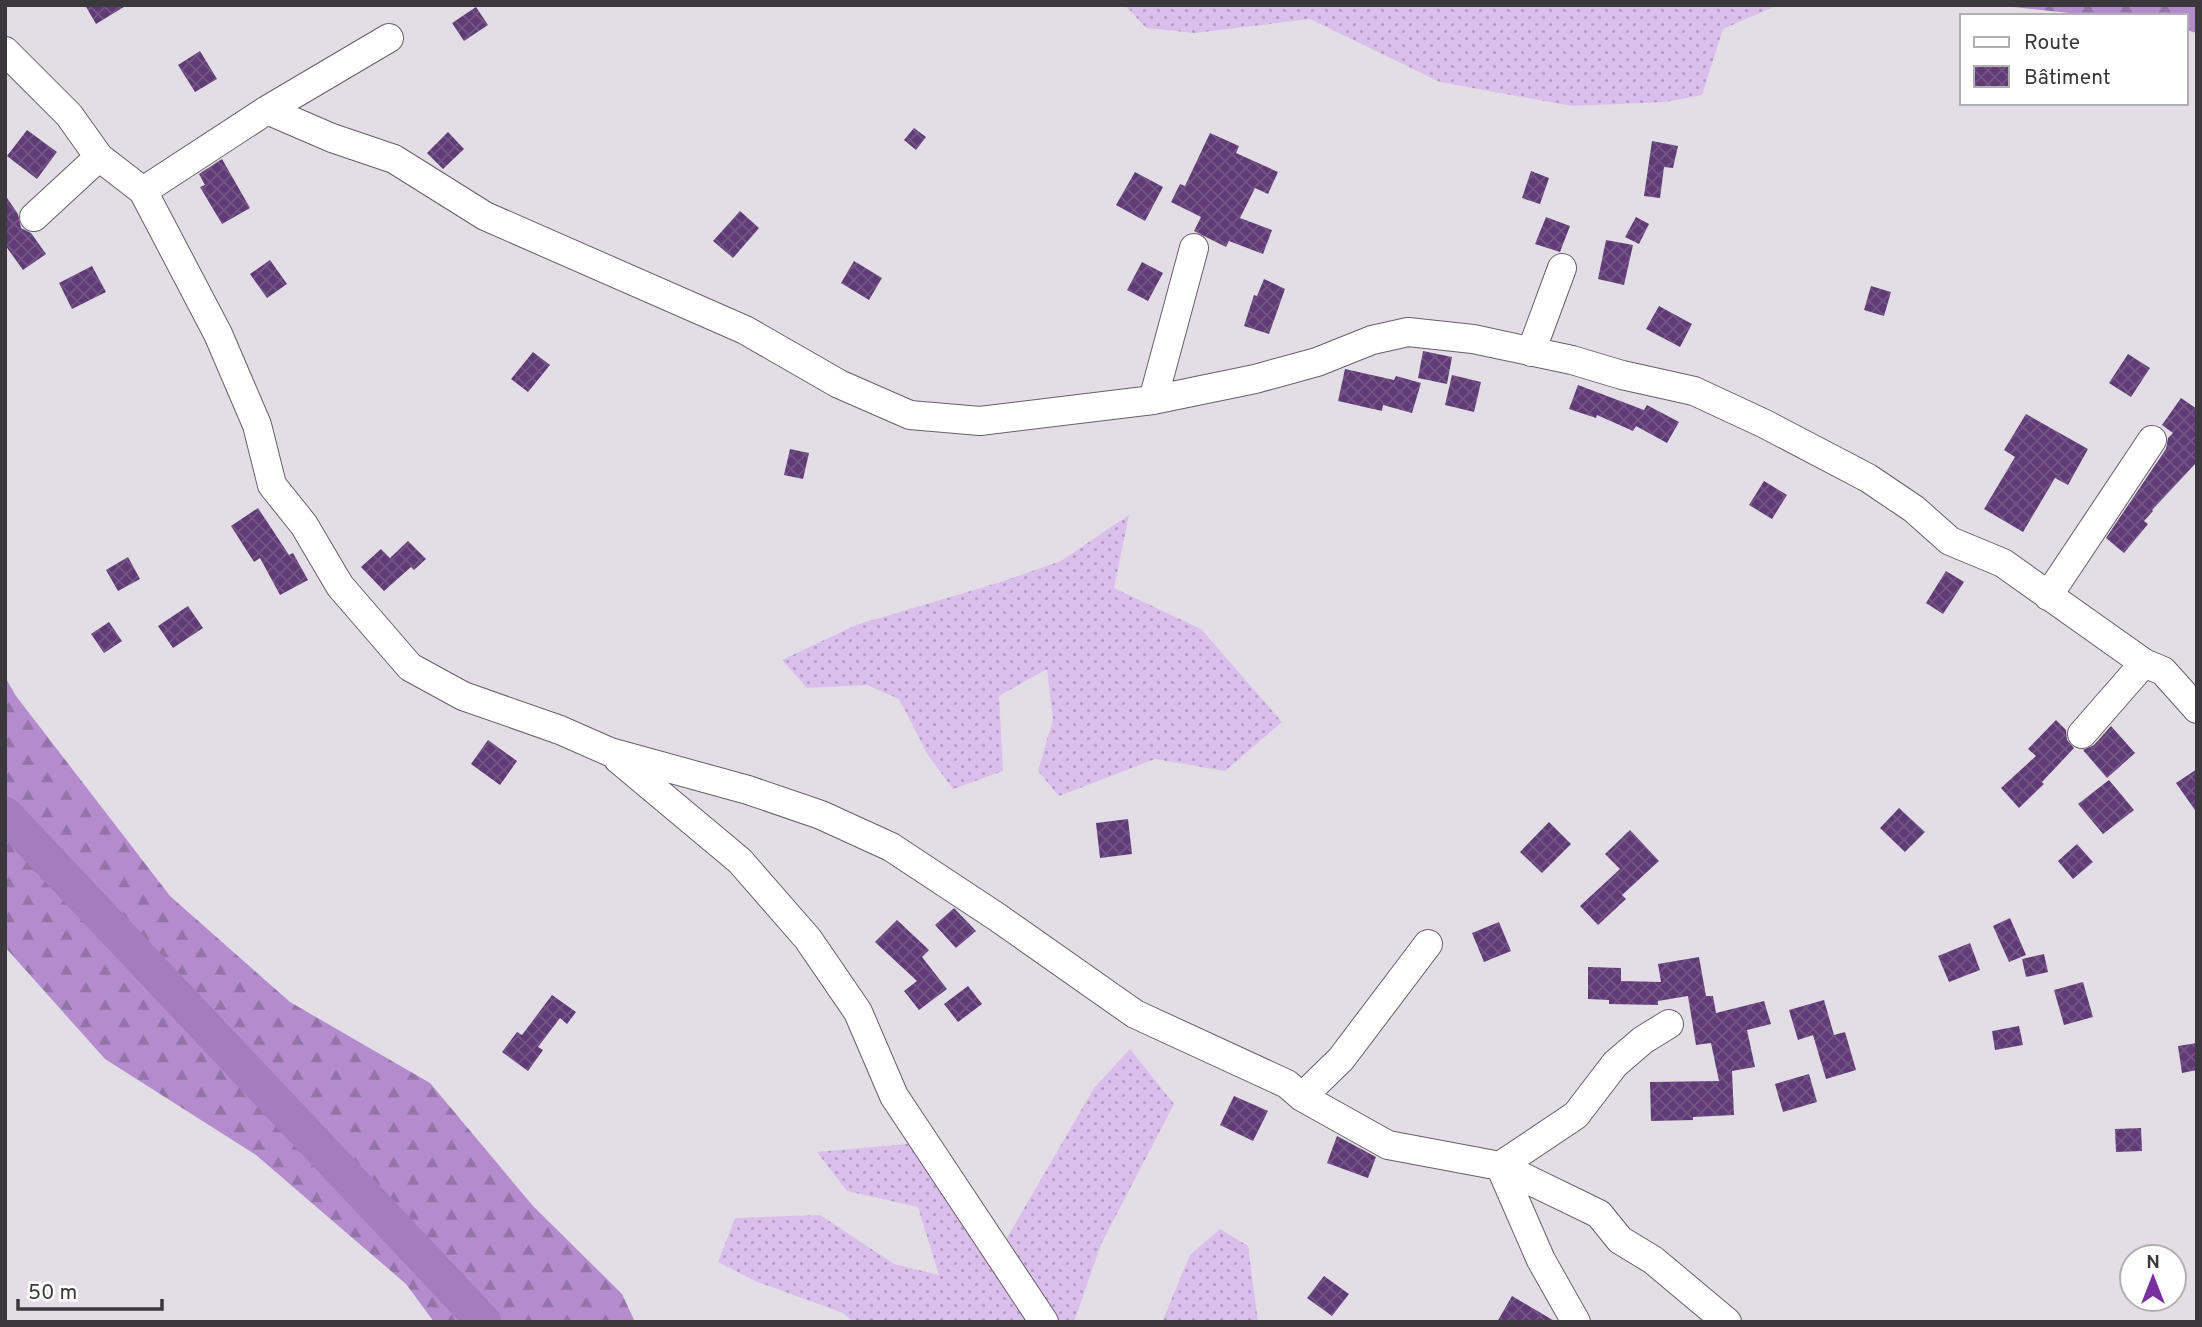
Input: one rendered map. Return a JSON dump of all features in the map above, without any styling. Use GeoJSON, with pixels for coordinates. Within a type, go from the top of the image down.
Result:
{"type":"FeatureCollection","features":[{"type":"Feature","properties":{"kind":"street"},"geometry":{"type":"LineString","coordinates":[[143,191],[267,110],[389,37]]}},
{"type":"Feature","properties":{"kind":"street"},"geometry":{"type":"LineString","coordinates":[[8,57],[69,115],[99,157],[143,191],[218,334],[257,425],[272,485],[304,525],[340,586],[410,667],[463,696],[560,730],[610,752],[748,790],[821,815],[891,847],[997,917],[1135,1014],[1287,1084],[1302,1097],[1388,1145],[1500,1166],[1600,1214],[1620,1240],[1653,1260],[1727,1322]]}},
{"type":"Feature","properties":{"kind":"street"},"geometry":{"type":"LineString","coordinates":[[267,110],[332,138],[394,159],[485,216],[745,330],[839,384],[910,415],[980,421],[1153,400],[1255,379],[1317,362],[1372,340],[1408,332],[1473,339],[1572,360],[1622,375],[1694,391],[1765,424],[1868,478],[1914,509],[1950,541],[2003,563],[2144,663],[2163,671],[2197,709]]}},
{"type":"Feature","properties":{"kind":"street"},"geometry":{"type":"LineString","coordinates":[[34,217],[99,157]]}},
{"type":"Feature","properties":{"kind":"street"},"geometry":{"type":"LineString","coordinates":[[1153,400],[1194,248]]}},
{"type":"Feature","properties":{"kind":"street"},"geometry":{"type":"LineString","coordinates":[[1531,352],[1562,268]]}},
{"type":"Feature","properties":{"kind":"street"},"geometry":{"type":"LineString","coordinates":[[2048,596],[2152,440]]}},
{"type":"Feature","properties":{"kind":"street"},"geometry":{"type":"LineString","coordinates":[[2082,734],[2144,663]]}},
{"type":"Feature","properties":{"kind":"street"},"geometry":{"type":"LineString","coordinates":[[610,752],[740,861],[808,939],[858,1012],[894,1096],[1044,1322]]}},
{"type":"Feature","properties":{"kind":"street"},"geometry":{"type":"LineString","coordinates":[[1302,1097],[1341,1059],[1428,944]]}},
{"type":"Feature","properties":{"kind":"street"},"geometry":{"type":"LineString","coordinates":[[1500,1166],[1576,1115],[1615,1064],[1643,1040],[1669,1024]]}},
{"type":"Feature","properties":{"kind":"street"},"geometry":{"type":"LineString","coordinates":[[1500,1166],[1541,1260],[1576,1322]]}},
{"type":"Feature","properties":{"kind":"shaded area"},"geometry":{"type":"Polygon","coordinates":[[[1125,5],[1778,5],[1723,29],[1702,95],[1665,102],[1572,106],[1440,82],[1310,19],[1195,33],[1146,28],[1125,5]]]}},
{"type":"Feature","properties":{"kind":"shaded area"},"geometry":{"type":"Polygon","coordinates":[[[1129,515],[1114,588],[1201,629],[1282,722],[1225,771],[1155,759],[1059,796],[1038,771],[1053,719],[1047,669],[999,696],[1003,771],[953,789],[928,755],[899,699],[867,685],[807,688],[782,660],[856,625],[1001,582],[1061,561],[1129,515]]]}},
{"type":"Feature","properties":{"kind":"shaded area"},"geometry":{"type":"Polygon","coordinates":[[[1130,1049],[1174,1104],[1101,1244],[1074,1322],[853,1322],[843,1313],[755,1281],[718,1262],[735,1218],[820,1215],[894,1264],[939,1275],[918,1207],[847,1191],[817,1152],[908,1144],[973,1232],[1004,1243],[1094,1088],[1130,1049]]]}},
{"type":"Feature","properties":{"kind":"shaded area"},"geometry":{"type":"Polygon","coordinates":[[[1220,1229],[1248,1246],[1258,1322],[1162,1322],[1190,1255],[1220,1229]]]}},
{"type":"Feature","properties":{"kind":"green space"},"geometry":{"type":"Polygon","coordinates":[[[1996,5],[2197,5],[2197,33],[2188,31],[2188,14],[2079,14],[1996,5]]]}},
{"type":"Feature","properties":{"kind":"green space"},"geometry":{"type":"Polygon","coordinates":[[[5,677],[16,696],[170,896],[290,1002],[430,1083],[533,1206],[622,1294],[635,1322],[434,1322],[406,1284],[256,1155],[105,1059],[5,947],[5,677]]]}},
{"type":"Feature","properties":{"kind":"building"},"geometry":{"type":"Polygon","coordinates":[[[85,5],[127,5],[96,24],[85,5]]]}},
{"type":"Feature","properties":{"kind":"building"},"geometry":{"type":"Polygon","coordinates":[[[476,7],[488,25],[464,41],[452,23],[476,7]]]}},
{"type":"Feature","properties":{"kind":"building"},"geometry":{"type":"Polygon","coordinates":[[[200,51],[217,79],[195,92],[178,65],[200,51]]]}},
{"type":"Feature","properties":{"kind":"building"},"geometry":{"type":"Polygon","coordinates":[[[914,128],[926,137],[916,150],[904,140],[914,128]]]}},
{"type":"Feature","properties":{"kind":"building"},"geometry":{"type":"Polygon","coordinates":[[[27,130],[57,152],[37,179],[7,156],[27,130]]]}},
{"type":"Feature","properties":{"kind":"building"},"geometry":{"type":"Polygon","coordinates":[[[448,132],[464,149],[443,169],[427,153],[448,132]]]}},
{"type":"Feature","properties":{"kind":"building"},"geometry":{"type":"Polygon","coordinates":[[[1210,133],[1239,146],[1236,153],[1278,172],[1268,194],[1255,188],[1240,218],[1272,230],[1263,254],[1229,241],[1226,247],[1194,231],[1201,217],[1171,202],[1180,184],[1185,186],[1210,133]]]}},
{"type":"Feature","properties":{"kind":"building"},"geometry":{"type":"Polygon","coordinates":[[[1652,141],[1678,146],[1673,168],[1664,167],[1660,198],[1644,196],[1652,141]]]}},
{"type":"Feature","properties":{"kind":"building"},"geometry":{"type":"Polygon","coordinates":[[[222,159],[250,208],[222,224],[200,187],[205,185],[199,174],[222,159]]]}},
{"type":"Feature","properties":{"kind":"building"},"geometry":{"type":"Polygon","coordinates":[[[1531,171],[1549,178],[1540,204],[1522,198],[1531,171]]]}},
{"type":"Feature","properties":{"kind":"building"},"geometry":{"type":"Polygon","coordinates":[[[1135,172],[1163,187],[1145,221],[1116,205],[1135,172]]]}},
{"type":"Feature","properties":{"kind":"building"},"geometry":{"type":"Polygon","coordinates":[[[5,195],[18,214],[21,228],[31,233],[46,254],[23,270],[5,245],[5,195]]]}},
{"type":"Feature","properties":{"kind":"building"},"geometry":{"type":"Polygon","coordinates":[[[740,211],[759,228],[733,258],[713,241],[740,211]]]}},
{"type":"Feature","properties":{"kind":"building"},"geometry":{"type":"Polygon","coordinates":[[[1546,217],[1570,226],[1560,252],[1535,244],[1546,217]]]}},
{"type":"Feature","properties":{"kind":"building"},"geometry":{"type":"Polygon","coordinates":[[[1636,217],[1649,224],[1639,244],[1625,237],[1636,217]]]}},
{"type":"Feature","properties":{"kind":"building"},"geometry":{"type":"Polygon","coordinates":[[[1606,240],[1633,245],[1624,285],[1598,279],[1606,240]]]}},
{"type":"Feature","properties":{"kind":"building"},"geometry":{"type":"Polygon","coordinates":[[[270,260],[287,284],[267,298],[250,274],[270,260]]]}},
{"type":"Feature","properties":{"kind":"building"},"geometry":{"type":"Polygon","coordinates":[[[854,261],[882,278],[869,300],[841,283],[854,261]]]}},
{"type":"Feature","properties":{"kind":"building"},"geometry":{"type":"Polygon","coordinates":[[[1142,262],[1163,273],[1148,301],[1127,290],[1142,262]]]}},
{"type":"Feature","properties":{"kind":"building"},"geometry":{"type":"Polygon","coordinates":[[[92,266],[106,292],[72,309],[59,283],[92,266]]]}},
{"type":"Feature","properties":{"kind":"building"},"geometry":{"type":"Polygon","coordinates":[[[1264,279],[1285,289],[1269,334],[1244,326],[1254,295],[1257,296],[1264,279]]]}},
{"type":"Feature","properties":{"kind":"building"},"geometry":{"type":"Polygon","coordinates":[[[1871,286],[1891,292],[1884,316],[1864,310],[1871,286]]]}},
{"type":"Feature","properties":{"kind":"building"},"geometry":{"type":"Polygon","coordinates":[[[1659,306],[1692,324],[1680,347],[1646,329],[1659,306]]]}},
{"type":"Feature","properties":{"kind":"building"},"geometry":{"type":"Polygon","coordinates":[[[1423,351],[1452,357],[1447,384],[1418,378],[1423,351]]]}},
{"type":"Feature","properties":{"kind":"building"},"geometry":{"type":"Polygon","coordinates":[[[533,352],[550,365],[528,392],[511,379],[533,352]]]}},
{"type":"Feature","properties":{"kind":"building"},"geometry":{"type":"Polygon","coordinates":[[[2128,354],[2150,368],[2131,397],[2109,383],[2128,354]]]}},
{"type":"Feature","properties":{"kind":"building"},"geometry":{"type":"Polygon","coordinates":[[[1345,369],[1394,380],[1396,376],[1421,383],[1412,413],[1383,405],[1382,411],[1338,401],[1345,369]]]}},
{"type":"Feature","properties":{"kind":"building"},"geometry":{"type":"Polygon","coordinates":[[[1452,375],[1481,382],[1474,412],[1445,405],[1452,375]]]}},
{"type":"Feature","properties":{"kind":"building"},"geometry":{"type":"Polygon","coordinates":[[[1578,385],[1644,410],[1647,405],[1679,422],[1667,443],[1636,426],[1633,431],[1597,415],[1596,418],[1569,409],[1578,385]]]}},
{"type":"Feature","properties":{"kind":"building"},"geometry":{"type":"Polygon","coordinates":[[[2181,398],[2197,409],[2197,462],[2152,510],[2144,521],[2148,524],[2124,553],[2106,538],[2166,449],[2168,438],[2173,433],[2162,425],[2181,398]]]}},
{"type":"Feature","properties":{"kind":"building"},"geometry":{"type":"Polygon","coordinates":[[[2026,414],[2088,449],[2068,485],[2055,478],[2023,532],[1984,509],[2015,457],[2004,450],[2026,414]]]}},
{"type":"Feature","properties":{"kind":"building"},"geometry":{"type":"Polygon","coordinates":[[[790,449],[809,453],[803,479],[784,475],[790,449]]]}},
{"type":"Feature","properties":{"kind":"building"},"geometry":{"type":"Polygon","coordinates":[[[1764,481],[1787,495],[1772,519],[1749,505],[1764,481]]]}},
{"type":"Feature","properties":{"kind":"building"},"geometry":{"type":"Polygon","coordinates":[[[258,508],[289,555],[293,553],[308,580],[280,595],[260,558],[254,562],[231,526],[258,508]]]}},
{"type":"Feature","properties":{"kind":"building"},"geometry":{"type":"Polygon","coordinates":[[[408,541],[426,559],[414,570],[411,567],[384,591],[361,567],[381,549],[390,558],[408,541]]]}},
{"type":"Feature","properties":{"kind":"building"},"geometry":{"type":"Polygon","coordinates":[[[128,557],[140,579],[118,591],[106,570],[128,557]]]}},
{"type":"Feature","properties":{"kind":"building"},"geometry":{"type":"Polygon","coordinates":[[[1946,571],[1964,582],[1943,614],[1926,603],[1946,571]]]}},
{"type":"Feature","properties":{"kind":"building"},"geometry":{"type":"Polygon","coordinates":[[[188,606],[203,628],[173,648],[158,626],[188,606]]]}},
{"type":"Feature","properties":{"kind":"building"},"geometry":{"type":"Polygon","coordinates":[[[109,622],[122,641],[104,653],[91,634],[109,622]]]}},
{"type":"Feature","properties":{"kind":"building"},"geometry":{"type":"Polygon","coordinates":[[[2056,720],[2066,730],[2067,740],[2074,748],[2042,782],[2044,784],[2019,808],[2001,788],[2036,756],[2028,749],[2056,720]]]}},
{"type":"Feature","properties":{"kind":"building"},"geometry":{"type":"Polygon","coordinates":[[[2111,726],[2135,753],[2107,778],[2083,750],[2094,745],[2111,726]]]}},
{"type":"Feature","properties":{"kind":"building"},"geometry":{"type":"Polygon","coordinates":[[[488,740],[517,761],[500,785],[471,764],[488,740]]]}},
{"type":"Feature","properties":{"kind":"building"},"geometry":{"type":"Polygon","coordinates":[[[2197,769],[2197,813],[2176,783],[2197,769]]]}},
{"type":"Feature","properties":{"kind":"building"},"geometry":{"type":"Polygon","coordinates":[[[2109,780],[2134,810],[2103,834],[2078,804],[2109,780]]]}},
{"type":"Feature","properties":{"kind":"building"},"geometry":{"type":"Polygon","coordinates":[[[1899,808],[1925,832],[1905,852],[1880,828],[1899,808]]]}},
{"type":"Feature","properties":{"kind":"building"},"geometry":{"type":"Polygon","coordinates":[[[1128,819],[1132,854],[1100,858],[1096,823],[1128,819]]]}},
{"type":"Feature","properties":{"kind":"building"},"geometry":{"type":"Polygon","coordinates":[[[1549,822],[1571,844],[1542,873],[1520,852],[1549,822]]]}},
{"type":"Feature","properties":{"kind":"building"},"geometry":{"type":"Polygon","coordinates":[[[1630,830],[1659,861],[1622,895],[1626,899],[1598,925],[1580,906],[1620,869],[1605,854],[1630,830]]]}},
{"type":"Feature","properties":{"kind":"building"},"geometry":{"type":"Polygon","coordinates":[[[2077,844],[2093,862],[2073,879],[2058,861],[2077,844]]]}},
{"type":"Feature","properties":{"kind":"building"},"geometry":{"type":"Polygon","coordinates":[[[954,908],[976,931],[956,948],[935,925],[954,908]]]}},
{"type":"Feature","properties":{"kind":"building"},"geometry":{"type":"Polygon","coordinates":[[[2010,918],[2026,955],[2009,962],[1993,926],[2010,918]]]}},
{"type":"Feature","properties":{"kind":"building"},"geometry":{"type":"Polygon","coordinates":[[[897,920],[929,950],[922,957],[947,989],[919,1010],[904,991],[917,981],[875,942],[897,920]]]}},
{"type":"Feature","properties":{"kind":"building"},"geometry":{"type":"Polygon","coordinates":[[[1499,922],[1511,951],[1484,962],[1472,933],[1499,922]]]}},
{"type":"Feature","properties":{"kind":"building"},"geometry":{"type":"Polygon","coordinates":[[[1970,943],[1980,970],[1949,982],[1938,956],[1970,943]]]}},
{"type":"Feature","properties":{"kind":"building"},"geometry":{"type":"Polygon","coordinates":[[[2044,954],[2048,972],[2026,977],[2022,959],[2044,954]]]}},
{"type":"Feature","properties":{"kind":"building"},"geometry":{"type":"Polygon","coordinates":[[[1699,957],[1706,996],[1713,996],[1716,1013],[1764,1001],[1771,1024],[1747,1030],[1755,1067],[1732,1071],[1734,1115],[1651,1121],[1650,1082],[1719,1081],[1711,1043],[1696,1045],[1688,996],[1658,1001],[1658,1005],[1609,1004],[1609,1000],[1588,999],[1588,967],[1621,968],[1621,981],[1661,982],[1658,964],[1699,957]]]}},
{"type":"Feature","properties":{"kind":"building"},"geometry":{"type":"Polygon","coordinates":[[[2083,982],[2093,1017],[2064,1025],[2054,990],[2083,982]]]}},
{"type":"Feature","properties":{"kind":"building"},"geometry":{"type":"Polygon","coordinates":[[[968,986],[982,1004],[958,1022],[944,1004],[968,986]]]}},
{"type":"Feature","properties":{"kind":"building"},"geometry":{"type":"Polygon","coordinates":[[[552,995],[576,1012],[567,1024],[560,1018],[538,1047],[543,1050],[528,1071],[502,1052],[517,1032],[522,1035],[552,995]]]}},
{"type":"Feature","properties":{"kind":"building"},"geometry":{"type":"Polygon","coordinates":[[[1824,1000],[1834,1035],[1845,1032],[1856,1070],[1826,1079],[1813,1035],[1798,1040],[1789,1010],[1824,1000]]]}},
{"type":"Feature","properties":{"kind":"building"},"geometry":{"type":"Polygon","coordinates":[[[2019,1026],[2023,1045],[1995,1050],[1992,1031],[2019,1026]]]}},
{"type":"Feature","properties":{"kind":"building"},"geometry":{"type":"Polygon","coordinates":[[[2197,1043],[2197,1070],[2182,1073],[2178,1046],[2197,1043]]]}},
{"type":"Feature","properties":{"kind":"building"},"geometry":{"type":"Polygon","coordinates":[[[1809,1074],[1817,1102],[1783,1112],[1775,1084],[1809,1074]]]}},
{"type":"Feature","properties":{"kind":"building"},"geometry":{"type":"Polygon","coordinates":[[[1234,1096],[1268,1111],[1253,1141],[1220,1125],[1234,1096]]]}},
{"type":"Feature","properties":{"kind":"building"},"geometry":{"type":"Polygon","coordinates":[[[2141,1128],[2142,1151],[2116,1152],[2115,1129],[2141,1128]]]}},
{"type":"Feature","properties":{"kind":"building"},"geometry":{"type":"Polygon","coordinates":[[[1337,1136],[1376,1157],[1368,1178],[1327,1163],[1337,1136]]]}},
{"type":"Feature","properties":{"kind":"building"},"geometry":{"type":"Polygon","coordinates":[[[1324,1276],[1349,1294],[1332,1316],[1307,1298],[1324,1276]]]}},
{"type":"Feature","properties":{"kind":"building"},"geometry":{"type":"Polygon","coordinates":[[[1512,1296],[1556,1322],[1497,1322],[1512,1296]]]}},
{"type":"Feature","properties":{"kind":"waterway"},"geometry":{"type":"LineString","coordinates":[[5,814],[484,1322]]}}]}
